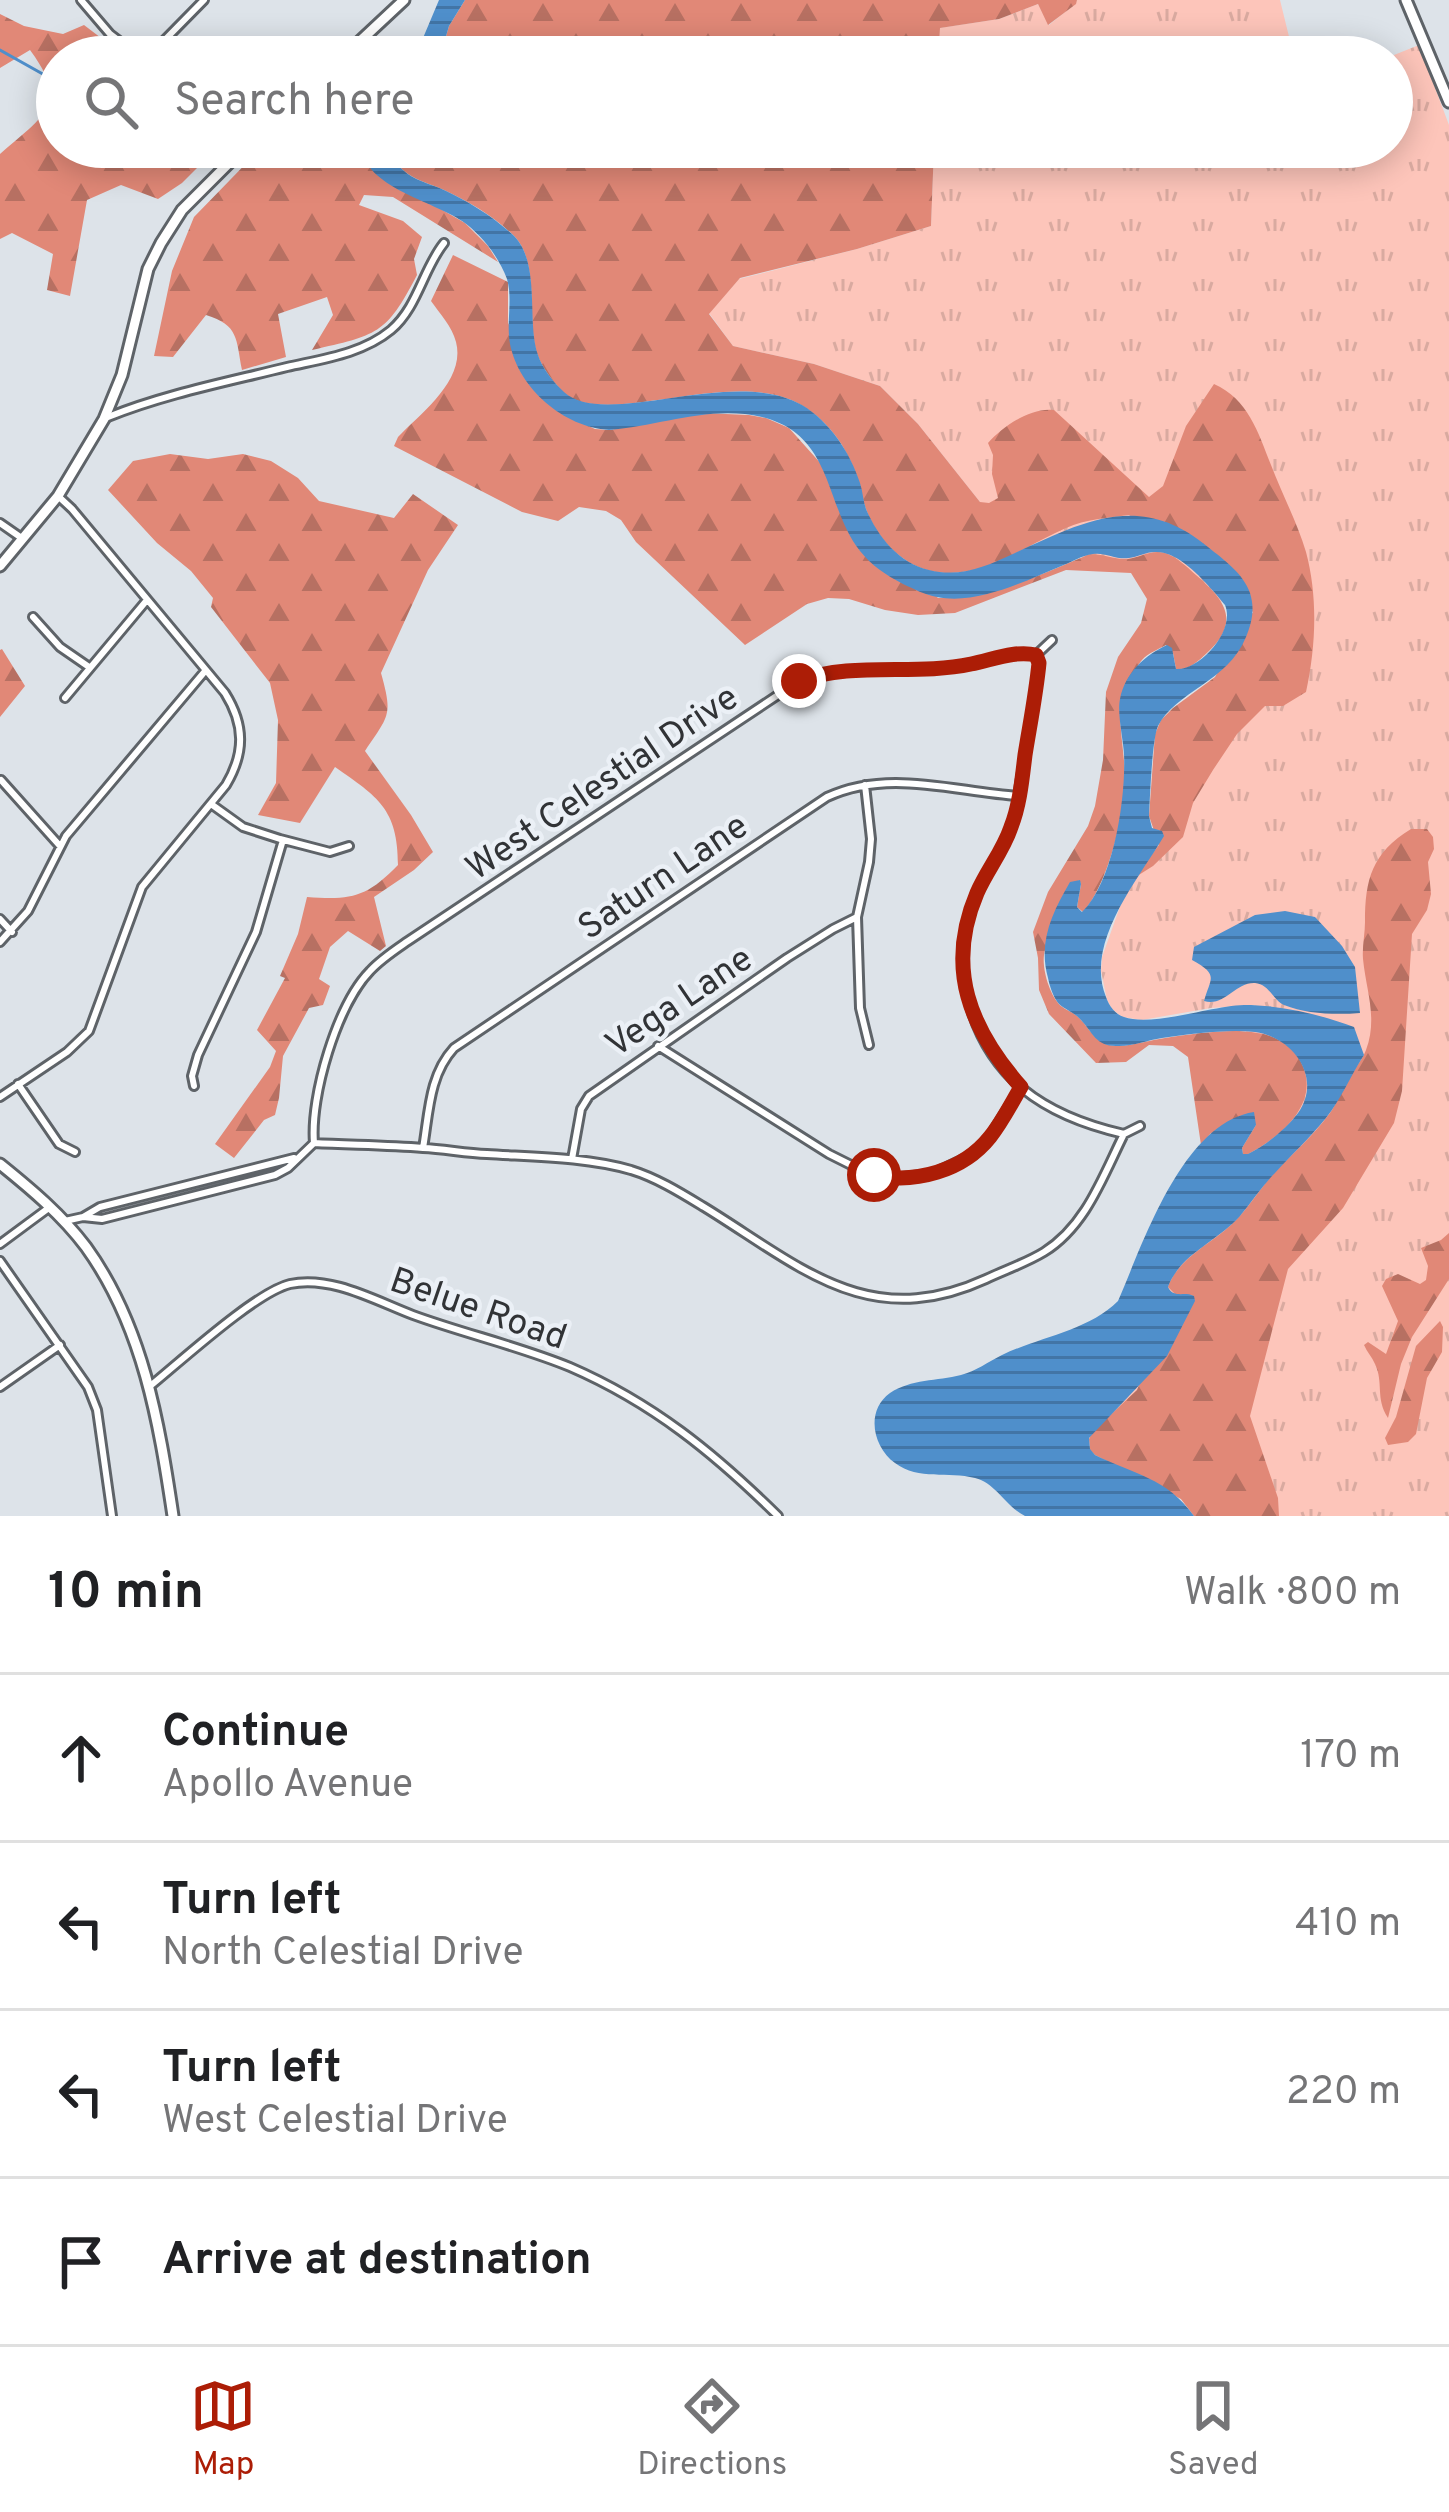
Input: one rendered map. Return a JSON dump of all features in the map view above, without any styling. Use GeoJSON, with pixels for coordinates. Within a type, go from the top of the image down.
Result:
{"type":"FeatureCollection","features":[{"type":"Feature","properties":{"kind":"street"},"geometry":{"type":"LineString","coordinates":[[81,0],[113,36]]}},
{"type":"Feature","properties":{"kind":"street"},"geometry":{"type":"LineString","coordinates":[[166,36],[204,0]]}},
{"type":"Feature","properties":{"kind":"street"},"geometry":{"type":"LineString","coordinates":[[365,36],[404,0]]}},
{"type":"Feature","properties":{"kind":"street"},"geometry":{"type":"LineString","coordinates":[[1406,0],[1449,102]]}},
{"type":"Feature","properties":{"kind":"street"},"geometry":{"type":"LineString","coordinates":[[0,566],[58,496],[104,419],[122,375],[148,269],[160,242],[182,210],[224,168]]}},
{"type":"Feature","properties":{"kind":"street"},"geometry":{"type":"LineString","coordinates":[[104,419],[144,403],[326,359],[376,340],[406,314],[444,243]]}},
{"type":"Feature","properties":{"kind":"street"},"geometry":{"type":"LineString","coordinates":[[0,1097],[67,1052],[89,1031],[142,887],[236,770],[242,732],[234,706],[206,670],[58,496]]}},
{"type":"Feature","properties":{"kind":"street"},"geometry":{"type":"LineString","coordinates":[[0,524],[23,538]]}},
{"type":"Feature","properties":{"kind":"street"},"geometry":{"type":"LineString","coordinates":[[64,698],[147,600]]}},
{"type":"Feature","properties":{"kind":"street"},"geometry":{"type":"LineString","coordinates":[[33,617],[89,668]]}},
{"type":"Feature","properties":{"kind":"street"},"geometry":{"type":"LineString","coordinates":[[1052,640],[1036,655],[1039,667],[1019,796],[1011,830],[971,908],[962,970],[979,1029],[1021,1087],[1078,1120],[1124,1134]]}},
{"type":"Feature","properties":{"kind":"street","name":"West Celestial Drive"},"geometry":{"type":"LineString","coordinates":[[314,1142],[322,1077],[340,1017],[369,972],[408,941],[799,681],[824,674],[956,667],[1019,653],[1036,655]]}},
{"type":"Feature","properties":{"kind":"street"},"geometry":{"type":"LineString","coordinates":[[0,942],[28,911],[61,845],[206,670]]}},
{"type":"Feature","properties":{"kind":"street"},"geometry":{"type":"LineString","coordinates":[[1,779],[61,845]]}},
{"type":"Feature","properties":{"kind":"street","name":"Saturn Lane"},"geometry":{"type":"LineString","coordinates":[[423,1148],[435,1078],[454,1048],[827,797],[865,785],[915,783],[1019,796]]}},
{"type":"Feature","properties":{"kind":"street"},"geometry":{"type":"LineString","coordinates":[[865,785],[871,838],[856,917],[860,1008],[868,1046]]}},
{"type":"Feature","properties":{"kind":"street"},"geometry":{"type":"LineString","coordinates":[[211,804],[243,827],[283,840],[330,852],[349,846]]}},
{"type":"Feature","properties":{"kind":"street"},"geometry":{"type":"LineString","coordinates":[[194,1086],[191,1076],[198,1055],[256,932],[283,840]]}},
{"type":"Feature","properties":{"kind":"street","name":"Vega Lane"},"geometry":{"type":"LineString","coordinates":[[572,1160],[584,1102],[610,1079],[787,958],[856,917]]}},
{"type":"Feature","properties":{"kind":"street"},"geometry":{"type":"LineString","coordinates":[[0,919],[11,932]]}},
{"type":"Feature","properties":{"kind":"street"},"geometry":{"type":"LineString","coordinates":[[658,1046],[829,1154],[865,1172],[894,1178],[932,1174],[970,1156],[989,1138],[1021,1087]]}},
{"type":"Feature","properties":{"kind":"street"},"geometry":{"type":"LineString","coordinates":[[19,1084],[59,1144],[75,1152]]}},
{"type":"Feature","properties":{"kind":"street"},"geometry":{"type":"LineString","coordinates":[[64,1222],[102,1219],[275,1175],[314,1142],[572,1160],[623,1168],[663,1183],[830,1284],[869,1296],[914,1300],[966,1288],[1054,1245],[1086,1210],[1124,1134],[1140,1126]]}},
{"type":"Feature","properties":{"kind":"street"},"geometry":{"type":"LineString","coordinates":[[0,1164],[64,1222],[113,1293],[140,1353],[173,1516]]}},
{"type":"Feature","properties":{"kind":"street"},"geometry":{"type":"LineString","coordinates":[[0,1244],[50,1207]]}},
{"type":"Feature","properties":{"kind":"street"},"geometry":{"type":"LineString","coordinates":[[0,1261],[92,1397],[112,1516]]}},
{"type":"Feature","properties":{"kind":"street","name":"Belue Road"},"geometry":{"type":"LineString","coordinates":[[149,1387],[268,1293],[291,1284],[333,1286],[594,1378],[694,1439],[778,1516]]}},
{"type":"Feature","properties":{"kind":"street"},"geometry":{"type":"LineString","coordinates":[[0,1387],[60,1345]]}},
{"type":"Feature","properties":{"kind":"green space"},"geometry":{"type":"Polygon","coordinates":[[[465,0],[1077,0],[1048,25],[1038,4],[999,19],[940,28],[939,36],[446,36],[465,0]]]}},
{"type":"Feature","properties":{"kind":"green space"},"geometry":{"type":"Polygon","coordinates":[[[1077,0],[1280,0],[1289,36],[939,36],[939,28],[999,19],[1038,4],[1049,25],[1077,0]]]}},
{"type":"Feature","properties":{"kind":"green space"},"geometry":{"type":"Polygon","coordinates":[[[0,14],[24,26],[63,34],[84,25],[98,36],[36,36],[36,60],[30,50],[0,68],[0,14]]]}},
{"type":"Feature","properties":{"kind":"green space"},"geometry":{"type":"Polygon","coordinates":[[[1419,45],[1449,125],[1449,1516],[1194,1516],[1181,1499],[1102,1459],[1255,1005],[1142,1020],[1122,1017],[1107,1000],[1101,971],[1122,901],[1253,612],[1038,542],[980,502],[918,424],[880,386],[814,364],[733,346],[709,313],[739,279],[931,226],[933,168],[1413,168],[1413,47],[1419,45]]]}},
{"type":"Feature","properties":{"kind":"green space"},"geometry":{"type":"Polygon","coordinates":[[[36,122],[36,168],[197,168],[158,199],[121,185],[87,200],[70,296],[47,290],[53,254],[12,233],[0,239],[0,154],[36,122]]]}},
{"type":"Feature","properties":{"kind":"green space"},"geometry":{"type":"Polygon","coordinates":[[[242,168],[377,168],[404,192],[465,223],[498,262],[393,197],[364,195],[359,205],[403,221],[422,237],[414,259],[417,275],[397,310],[377,329],[312,350],[333,315],[327,297],[278,314],[286,357],[242,370],[230,329],[206,315],[173,357],[154,356],[172,271],[194,217],[242,168]]]}},
{"type":"Feature","properties":{"kind":"green space"},"geometry":{"type":"Polygon","coordinates":[[[402,168],[933,168],[931,226],[740,278],[709,314],[733,346],[814,364],[880,386],[918,424],[980,502],[998,498],[988,443],[1018,419],[1045,410],[1054,410],[1149,497],[1163,486],[1186,426],[1214,384],[1226,390],[1256,429],[1306,552],[1314,622],[1306,692],[1283,706],[1265,706],[1237,734],[1193,803],[1183,837],[1134,878],[1159,845],[1149,816],[1155,734],[1161,720],[1215,677],[1253,612],[1129,515],[1074,525],[984,567],[949,573],[919,567],[898,555],[874,526],[852,465],[831,430],[803,406],[775,395],[709,393],[610,405],[584,402],[564,393],[538,356],[530,276],[521,246],[480,209],[402,168]]]}},
{"type":"Feature","properties":{"kind":"green space"},"geometry":{"type":"Polygon","coordinates":[[[453,255],[508,282],[508,323],[557,411],[595,429],[703,413],[749,415],[789,428],[823,466],[834,491],[938,598],[997,590],[1090,554],[1123,559],[1165,553],[1206,584],[1225,611],[1224,630],[1189,667],[1176,669],[1166,645],[1136,669],[1120,711],[1125,787],[1112,853],[1083,912],[1077,907],[1079,880],[1049,939],[1044,968],[1057,1002],[1105,1043],[1120,1046],[1235,1031],[1283,1042],[1298,1056],[1306,1077],[1302,1104],[1285,1128],[1248,1154],[1242,1148],[1256,1125],[1211,1133],[1201,1145],[1188,1057],[1173,1046],[1149,1045],[1126,1062],[1096,1063],[1049,1014],[1039,990],[1033,932],[1048,892],[1095,806],[1106,692],[1118,657],[1141,623],[1147,599],[1131,573],[1066,570],[955,613],[918,615],[828,598],[807,604],[745,645],[636,542],[621,520],[606,511],[579,507],[558,521],[522,512],[394,446],[439,395],[454,370],[454,336],[431,301],[453,255]]]}},
{"type":"Feature","properties":{"kind":"green space"},"geometry":{"type":"Polygon","coordinates":[[[170,454],[208,459],[243,454],[271,461],[298,478],[319,501],[394,518],[413,494],[458,525],[428,570],[381,673],[386,715],[365,751],[433,852],[374,897],[386,946],[380,951],[348,931],[330,947],[319,979],[330,986],[323,1005],[309,1008],[283,1056],[275,1115],[264,1120],[234,1158],[215,1144],[270,1067],[276,1051],[257,1030],[285,978],[280,976],[307,897],[347,897],[367,890],[398,865],[397,846],[383,806],[335,767],[300,823],[258,815],[276,783],[278,720],[270,683],[211,607],[213,598],[191,571],[157,543],[108,490],[133,461],[170,454]]]}},
{"type":"Feature","properties":{"kind":"green space"},"geometry":{"type":"Polygon","coordinates":[[[0,650],[25,686],[0,717],[0,650]]]}},
{"type":"Feature","properties":{"kind":"green space"},"geometry":{"type":"Polygon","coordinates":[[[1411,829],[1427,829],[1434,849],[1428,862],[1431,894],[1427,910],[1412,934],[1402,1091],[1394,1123],[1343,1208],[1288,1269],[1250,1416],[1278,1498],[1279,1516],[1194,1516],[1181,1499],[1095,1455],[1089,1439],[1137,1390],[1176,1295],[1168,1287],[1173,1277],[1187,1259],[1238,1218],[1317,1129],[1364,1054],[1371,1027],[1363,954],[1369,880],[1387,848],[1411,829]]]}},
{"type":"Feature","properties":{"kind":"green space"},"geometry":{"type":"Polygon","coordinates":[[[1449,1233],[1449,1279],[1412,1337],[1388,1418],[1378,1371],[1364,1345],[1368,1342],[1386,1354],[1398,1321],[1382,1286],[1398,1274],[1420,1284],[1426,1280],[1428,1266],[1421,1248],[1449,1233]]]}},
{"type":"Feature","properties":{"kind":"green space"},"geometry":{"type":"Polygon","coordinates":[[[1440,1321],[1442,1352],[1427,1378],[1416,1434],[1408,1442],[1388,1445],[1385,1438],[1396,1417],[1416,1346],[1440,1321]]]}},
{"type":"Feature","properties":{"kind":"water"},"geometry":{"type":"Polygon","coordinates":[[[439,0],[465,0],[446,36],[424,36],[439,0]]]}},
{"type":"Feature","properties":{"kind":"water"},"geometry":{"type":"Polygon","coordinates":[[[371,168],[402,168],[471,204],[512,234],[527,260],[540,360],[564,392],[583,402],[609,404],[741,391],[802,405],[845,449],[877,529],[908,561],[952,573],[974,569],[1089,522],[1136,516],[1183,530],[1226,562],[1247,586],[1252,615],[1238,652],[1158,726],[1149,816],[1152,828],[1164,836],[1108,934],[1101,976],[1106,997],[1118,1014],[1136,1019],[1244,1005],[1300,1011],[1354,1027],[1364,1055],[1320,1125],[1240,1216],[1181,1266],[1168,1287],[1176,1294],[1194,1296],[1195,1301],[1167,1356],[1089,1438],[1095,1455],[1161,1485],[1194,1516],[1025,1516],[982,1481],[904,1469],[881,1448],[875,1419],[882,1401],[898,1388],[966,1373],[1106,1311],[1118,1301],[1168,1189],[1206,1138],[1229,1121],[1254,1112],[1256,1125],[1242,1148],[1248,1154],[1282,1131],[1305,1100],[1307,1086],[1300,1061],[1269,1035],[1221,1032],[1104,1044],[1057,1001],[1045,965],[1048,928],[1070,882],[1080,880],[1077,907],[1082,912],[1110,860],[1123,792],[1119,705],[1126,681],[1144,660],[1167,645],[1172,648],[1176,669],[1195,664],[1220,637],[1225,605],[1188,566],[1155,552],[1124,558],[1089,555],[984,595],[933,596],[891,577],[865,556],[848,533],[815,455],[785,426],[762,417],[723,413],[609,430],[576,422],[533,390],[515,360],[509,336],[507,279],[489,247],[462,221],[371,168]]]}},
{"type":"Feature","properties":{"kind":"water"},"geometry":{"type":"Polygon","coordinates":[[[1285,911],[1315,917],[1342,946],[1355,967],[1360,1013],[1293,1008],[1255,983],[1218,1001],[1204,1001],[1211,977],[1192,960],[1194,947],[1255,915],[1285,911]]]}},
{"type":"Feature","properties":{"kind":"waterway"},"geometry":{"type":"LineString","coordinates":[[0,50],[36,70]]}},
{"type":"Feature","properties":{"kind":"route"},"geometry":{"type":"LineString","coordinates":[[799,681],[832,673],[956,667],[1024,652],[1036,655],[1039,663],[1014,820],[975,896],[962,957],[972,1014],[986,1043],[1021,1087],[989,1138],[958,1163],[904,1179],[874,1175]]}}]}
